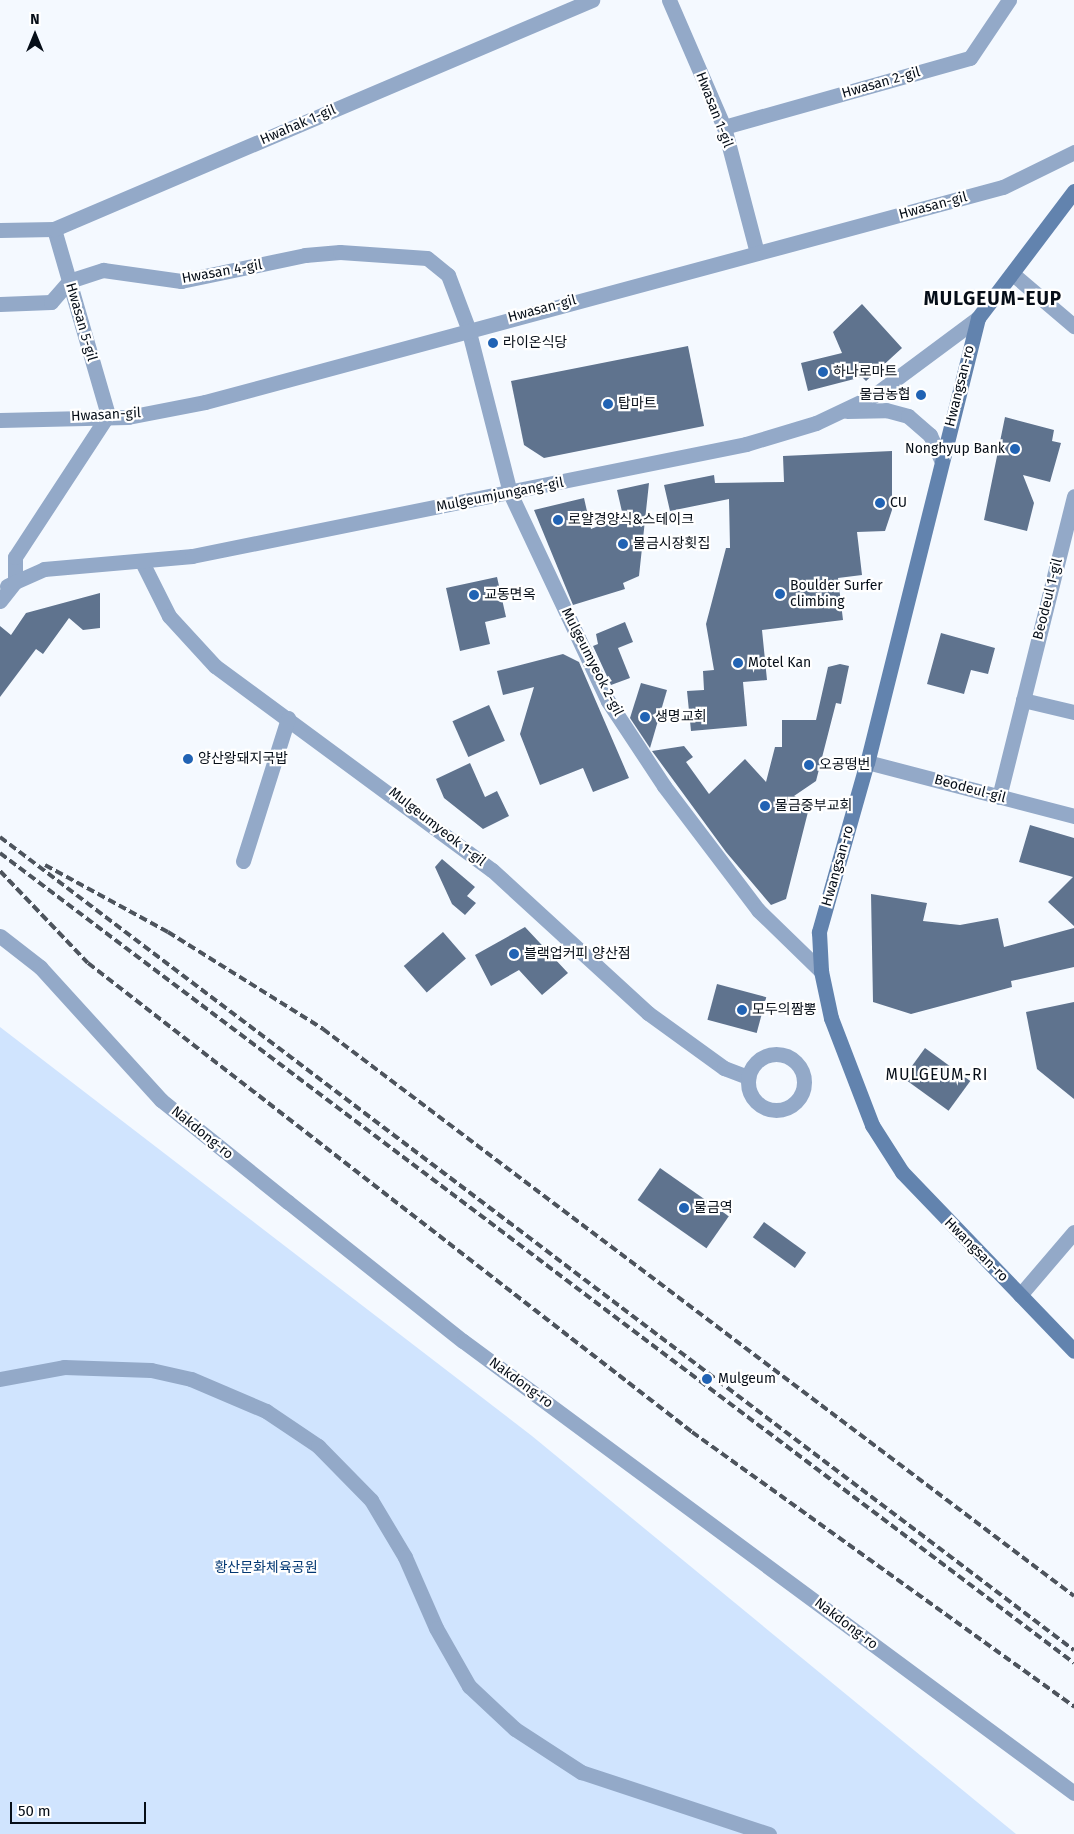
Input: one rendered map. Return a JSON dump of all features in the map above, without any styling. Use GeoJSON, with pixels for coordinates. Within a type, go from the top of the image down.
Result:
{"type":"FeatureCollection","features":[{"type":"Feature","properties":{"kind":"main road","name":"Hwangsan-ro"},"geometry":{"type":"LineString","coordinates":[[1074,190],[1014,275],[978,318],[867,762],[819,932],[821,971],[846,1066],[872,1125],[902,1172],[1074,1351]]}},
{"type":"Feature","properties":{"kind":"street","name":"Hwahak 1-gil"},"geometry":{"type":"LineString","coordinates":[[0,230],[54,229],[592,0]]}},
{"type":"Feature","properties":{"kind":"street","name":"Hwasan 1-gil"},"geometry":{"type":"LineString","coordinates":[[669,0],[724,128],[757,253]]}},
{"type":"Feature","properties":{"kind":"street","name":"Hwasan 2-gil"},"geometry":{"type":"LineString","coordinates":[[724,128],[970,58],[1009,0]]}},
{"type":"Feature","properties":{"kind":"street","name":"Hwasan-gil"},"geometry":{"type":"LineString","coordinates":[[0,420],[108,415],[128,417],[205,402],[468,328],[1003,187],[1074,152]]}},
{"type":"Feature","properties":{"kind":"street","name":"Hwasan 5-gil"},"geometry":{"type":"LineString","coordinates":[[54,229],[108,415]]}},
{"type":"Feature","properties":{"kind":"street","name":"Hwasan 4-gil"},"geometry":{"type":"LineString","coordinates":[[69,281],[103,270],[181,281],[305,255],[340,252],[427,258],[448,275]]}},
{"type":"Feature","properties":{"kind":"street","name":"Mulgeumyeok 2-gil"},"geometry":{"type":"LineString","coordinates":[[448,275],[468,328],[510,493],[608,701],[654,771],[758,910],[821,971]]}},
{"type":"Feature","properties":{"kind":"street"},"geometry":{"type":"LineString","coordinates":[[1014,275],[1074,326]]}},
{"type":"Feature","properties":{"kind":"street"},"geometry":{"type":"LineString","coordinates":[[0,304],[51,302],[69,281]]}},
{"type":"Feature","properties":{"kind":"street","name":"Mulgeumjungang-gil"},"geometry":{"type":"LineString","coordinates":[[0,601],[15,582],[44,569],[143,564],[510,493],[746,444],[844,411],[918,365],[978,318]]}},
{"type":"Feature","properties":{"kind":"street"},"geometry":{"type":"LineString","coordinates":[[844,411],[886,410],[908,416],[930,435],[941,460]]}},
{"type":"Feature","properties":{"kind":"street"},"geometry":{"type":"LineString","coordinates":[[0,589],[15,582],[15,557],[108,415]]}},
{"type":"Feature","properties":{"kind":"street","name":"Beodeul 1-gil"},"geometry":{"type":"LineString","coordinates":[[1000,797],[1074,499]]}},
{"type":"Feature","properties":{"kind":"street","name":"Mulgeumyeok 1-gil"},"geometry":{"type":"LineString","coordinates":[[143,564],[169,616],[188,640],[214,666],[288,718],[492,870],[648,1013],[724,1068],[748,1077]]}},
{"type":"Feature","properties":{"kind":"street"},"geometry":{"type":"LineString","coordinates":[[1023,700],[1074,712]]}},
{"type":"Feature","properties":{"kind":"street"},"geometry":{"type":"LineString","coordinates":[[243,861],[288,718]]}},
{"type":"Feature","properties":{"kind":"street","name":"Beodeul-gil"},"geometry":{"type":"LineString","coordinates":[[867,762],[1074,816]]}},
{"type":"Feature","properties":{"kind":"street","name":"Nakdong-ro"},"geometry":{"type":"LineString","coordinates":[[0,936],[40,967],[162,1100],[288,1202],[463,1341],[1074,1793]]}},
{"type":"Feature","properties":{"kind":"street"},"geometry":{"type":"LineString","coordinates":[[1020,1295],[1074,1232]]}},
{"type":"Feature","properties":{"kind":"street"},"geometry":{"type":"LineString","coordinates":[[0,1378],[64,1367],[151,1370],[191,1379],[266,1411],[318,1446],[370,1500],[405,1557],[436,1628],[469,1686],[515,1729],[581,1772],[770,1834]]}},
{"type":"Feature","properties":{"kind":"green space","name":"황산문화체육공원"},"geometry":{"type":"Polygon","coordinates":[[[0,1027],[532,1436],[1016,1834],[0,1834],[0,1027]]]}},
{"type":"Feature","properties":{"kind":"building"},"geometry":{"type":"Polygon","coordinates":[[[862,304],[902,348],[866,381],[862,377],[808,391],[801,363],[842,353],[833,332],[862,304]]]}},
{"type":"Feature","properties":{"kind":"building","name":"탑마트"},"geometry":{"type":"Polygon","coordinates":[[[688,346],[704,426],[544,458],[524,445],[511,381],[688,346]]]}},
{"type":"Feature","properties":{"kind":"building"},"geometry":{"type":"Polygon","coordinates":[[[1005,417],[1054,430],[1052,441],[1061,443],[1050,482],[1023,475],[1034,503],[1027,531],[984,520],[1005,417]]]}},
{"type":"Feature","properties":{"kind":"building"},"geometry":{"type":"Polygon","coordinates":[[[892,451],[892,510],[885,531],[857,532],[862,575],[838,578],[843,620],[762,630],[767,680],[743,682],[747,726],[691,731],[687,691],[704,690],[703,671],[714,670],[706,624],[726,548],[730,548],[729,499],[670,511],[664,485],[714,475],[715,483],[784,482],[783,456],[892,451]]]}},
{"type":"Feature","properties":{"kind":"building"},"geometry":{"type":"Polygon","coordinates":[[[649,483],[639,576],[623,583],[625,589],[573,605],[534,510],[584,498],[591,529],[623,516],[617,490],[649,483]]]}},
{"type":"Feature","properties":{"kind":"building"},"geometry":{"type":"Polygon","coordinates":[[[497,577],[506,617],[485,622],[490,644],[460,651],[446,588],[497,577]]]}},
{"type":"Feature","properties":{"kind":"building"},"geometry":{"type":"Polygon","coordinates":[[[100,593],[100,628],[83,630],[69,618],[43,654],[36,649],[0,697],[0,626],[11,635],[26,613],[100,593]]]}},
{"type":"Feature","properties":{"kind":"building"},"geometry":{"type":"Polygon","coordinates":[[[625,622],[633,642],[618,648],[630,678],[611,685],[593,646],[598,644],[596,634],[625,622]]]}},
{"type":"Feature","properties":{"kind":"building"},"geometry":{"type":"Polygon","coordinates":[[[941,633],[995,648],[988,674],[971,670],[964,694],[927,684],[941,633]]]}},
{"type":"Feature","properties":{"kind":"building"},"geometry":{"type":"Polygon","coordinates":[[[563,654],[579,662],[629,778],[593,792],[583,768],[540,785],[520,734],[534,687],[503,695],[497,671],[563,654]]]}},
{"type":"Feature","properties":{"kind":"building"},"geometry":{"type":"Polygon","coordinates":[[[840,664],[849,666],[841,704],[836,703],[816,781],[794,796],[810,804],[786,899],[771,905],[726,852],[652,751],[684,746],[693,757],[686,762],[709,794],[745,759],[766,782],[775,747],[782,747],[782,720],[816,720],[828,667],[840,664]]]}},
{"type":"Feature","properties":{"kind":"building"},"geometry":{"type":"Polygon","coordinates":[[[641,683],[667,690],[650,748],[630,718],[641,683]]]}},
{"type":"Feature","properties":{"kind":"building"},"geometry":{"type":"Polygon","coordinates":[[[489,705],[505,741],[468,757],[452,721],[489,705]]]}},
{"type":"Feature","properties":{"kind":"building"},"geometry":{"type":"Polygon","coordinates":[[[470,763],[485,797],[497,791],[509,816],[483,829],[444,798],[436,779],[470,763]]]}},
{"type":"Feature","properties":{"kind":"building"},"geometry":{"type":"Polygon","coordinates":[[[1030,825],[1074,838],[1074,926],[1048,902],[1073,877],[1019,862],[1030,825]]]}},
{"type":"Feature","properties":{"kind":"building"},"geometry":{"type":"Polygon","coordinates":[[[442,859],[475,887],[467,896],[476,903],[465,915],[452,904],[435,867],[442,859]]]}},
{"type":"Feature","properties":{"kind":"building"},"geometry":{"type":"Polygon","coordinates":[[[871,894],[927,903],[923,921],[960,925],[998,918],[1004,947],[1074,928],[1074,967],[1011,981],[1012,987],[911,1014],[873,1002],[871,894]]]}},
{"type":"Feature","properties":{"kind":"building"},"geometry":{"type":"Polygon","coordinates":[[[525,927],[568,973],[542,995],[519,970],[491,986],[475,955],[525,927]]]}},
{"type":"Feature","properties":{"kind":"building"},"geometry":{"type":"Polygon","coordinates":[[[443,932],[466,958],[427,993],[404,966],[443,932]]]}},
{"type":"Feature","properties":{"kind":"building"},"geometry":{"type":"Polygon","coordinates":[[[717,984],[766,997],[757,1033],[707,1020],[717,984]]]}},
{"type":"Feature","properties":{"kind":"building"},"geometry":{"type":"Polygon","coordinates":[[[1074,1002],[1074,1099],[1037,1069],[1026,1012],[1074,1002]]]}},
{"type":"Feature","properties":{"kind":"building"},"geometry":{"type":"Polygon","coordinates":[[[925,1048],[970,1081],[949,1111],[903,1078],[925,1048]]]}},
{"type":"Feature","properties":{"kind":"building","name":"물금역"},"geometry":{"type":"Polygon","coordinates":[[[660,1168],[729,1216],[706,1248],[638,1200],[660,1168]]]}},
{"type":"Feature","properties":{"kind":"building"},"geometry":{"type":"Polygon","coordinates":[[[764,1222],[806,1253],[795,1268],[753,1237],[764,1222]]]}},
{"type":"Feature","properties":{"kind":"railway"},"geometry":{"type":"LineString","coordinates":[[0,837],[1074,1650]]}},
{"type":"Feature","properties":{"kind":"railway"},"geometry":{"type":"LineString","coordinates":[[0,853],[1074,1663]]}},
{"type":"Feature","properties":{"kind":"railway"},"geometry":{"type":"LineString","coordinates":[[45,865],[168,932],[323,1029],[1074,1596]]}},
{"type":"Feature","properties":{"kind":"railway"},"geometry":{"type":"LineString","coordinates":[[0,871],[88,963],[692,1432],[1074,1707]]}},
{"type":"Feature","properties":{"kind":"place","name":"라이온식당"},"geometry":{"type":"Point","coordinates":[493,343]}},
{"type":"Feature","properties":{"kind":"place","name":"하나로마트"},"geometry":{"type":"Point","coordinates":[823,372]}},
{"type":"Feature","properties":{"kind":"place","name":"물금농협"},"geometry":{"type":"Point","coordinates":[921,395]}},
{"type":"Feature","properties":{"kind":"place","name":"탑마트"},"geometry":{"type":"Point","coordinates":[608,404]}},
{"type":"Feature","properties":{"kind":"place","name":"Nonghyup Bank"},"geometry":{"type":"Point","coordinates":[1015,449]}},
{"type":"Feature","properties":{"kind":"place","name":"CU"},"geometry":{"type":"Point","coordinates":[880,503]}},
{"type":"Feature","properties":{"kind":"place","name":"로얄경양식&스테이크"},"geometry":{"type":"Point","coordinates":[558,520]}},
{"type":"Feature","properties":{"kind":"place","name":"물금시장횟집"},"geometry":{"type":"Point","coordinates":[623,544]}},
{"type":"Feature","properties":{"kind":"place","name":"Boulder Surfer climbing"},"geometry":{"type":"Point","coordinates":[780,594]}},
{"type":"Feature","properties":{"kind":"place","name":"교동면옥"},"geometry":{"type":"Point","coordinates":[474,595]}},
{"type":"Feature","properties":{"kind":"place","name":"Motel Kan"},"geometry":{"type":"Point","coordinates":[738,663]}},
{"type":"Feature","properties":{"kind":"place","name":"생명교회"},"geometry":{"type":"Point","coordinates":[645,717]}},
{"type":"Feature","properties":{"kind":"place","name":"양산왕돼지국밥"},"geometry":{"type":"Point","coordinates":[188,759]}},
{"type":"Feature","properties":{"kind":"place","name":"오공떵번"},"geometry":{"type":"Point","coordinates":[809,765]}},
{"type":"Feature","properties":{"kind":"place","name":"물금중부교회"},"geometry":{"type":"Point","coordinates":[765,806]}},
{"type":"Feature","properties":{"kind":"place","name":"블랙업커피 양산점"},"geometry":{"type":"Point","coordinates":[514,954]}},
{"type":"Feature","properties":{"kind":"place","name":"모두의짬뽕"},"geometry":{"type":"Point","coordinates":[742,1010]}},
{"type":"Feature","properties":{"kind":"place","name":"물금역"},"geometry":{"type":"Point","coordinates":[684,1208]}},
{"type":"Feature","properties":{"kind":"place","name":"Mulgeum"},"geometry":{"type":"Point","coordinates":[707,1379]}},
{"type":"Feature","properties":{"kind":"district","name":"MULGEUM-EUP"},"geometry":{"type":"Point","coordinates":[993,299]}},
{"type":"Feature","properties":{"kind":"district","name":"MULGEUM-RI"},"geometry":{"type":"Point","coordinates":[937,1075]}}]}
